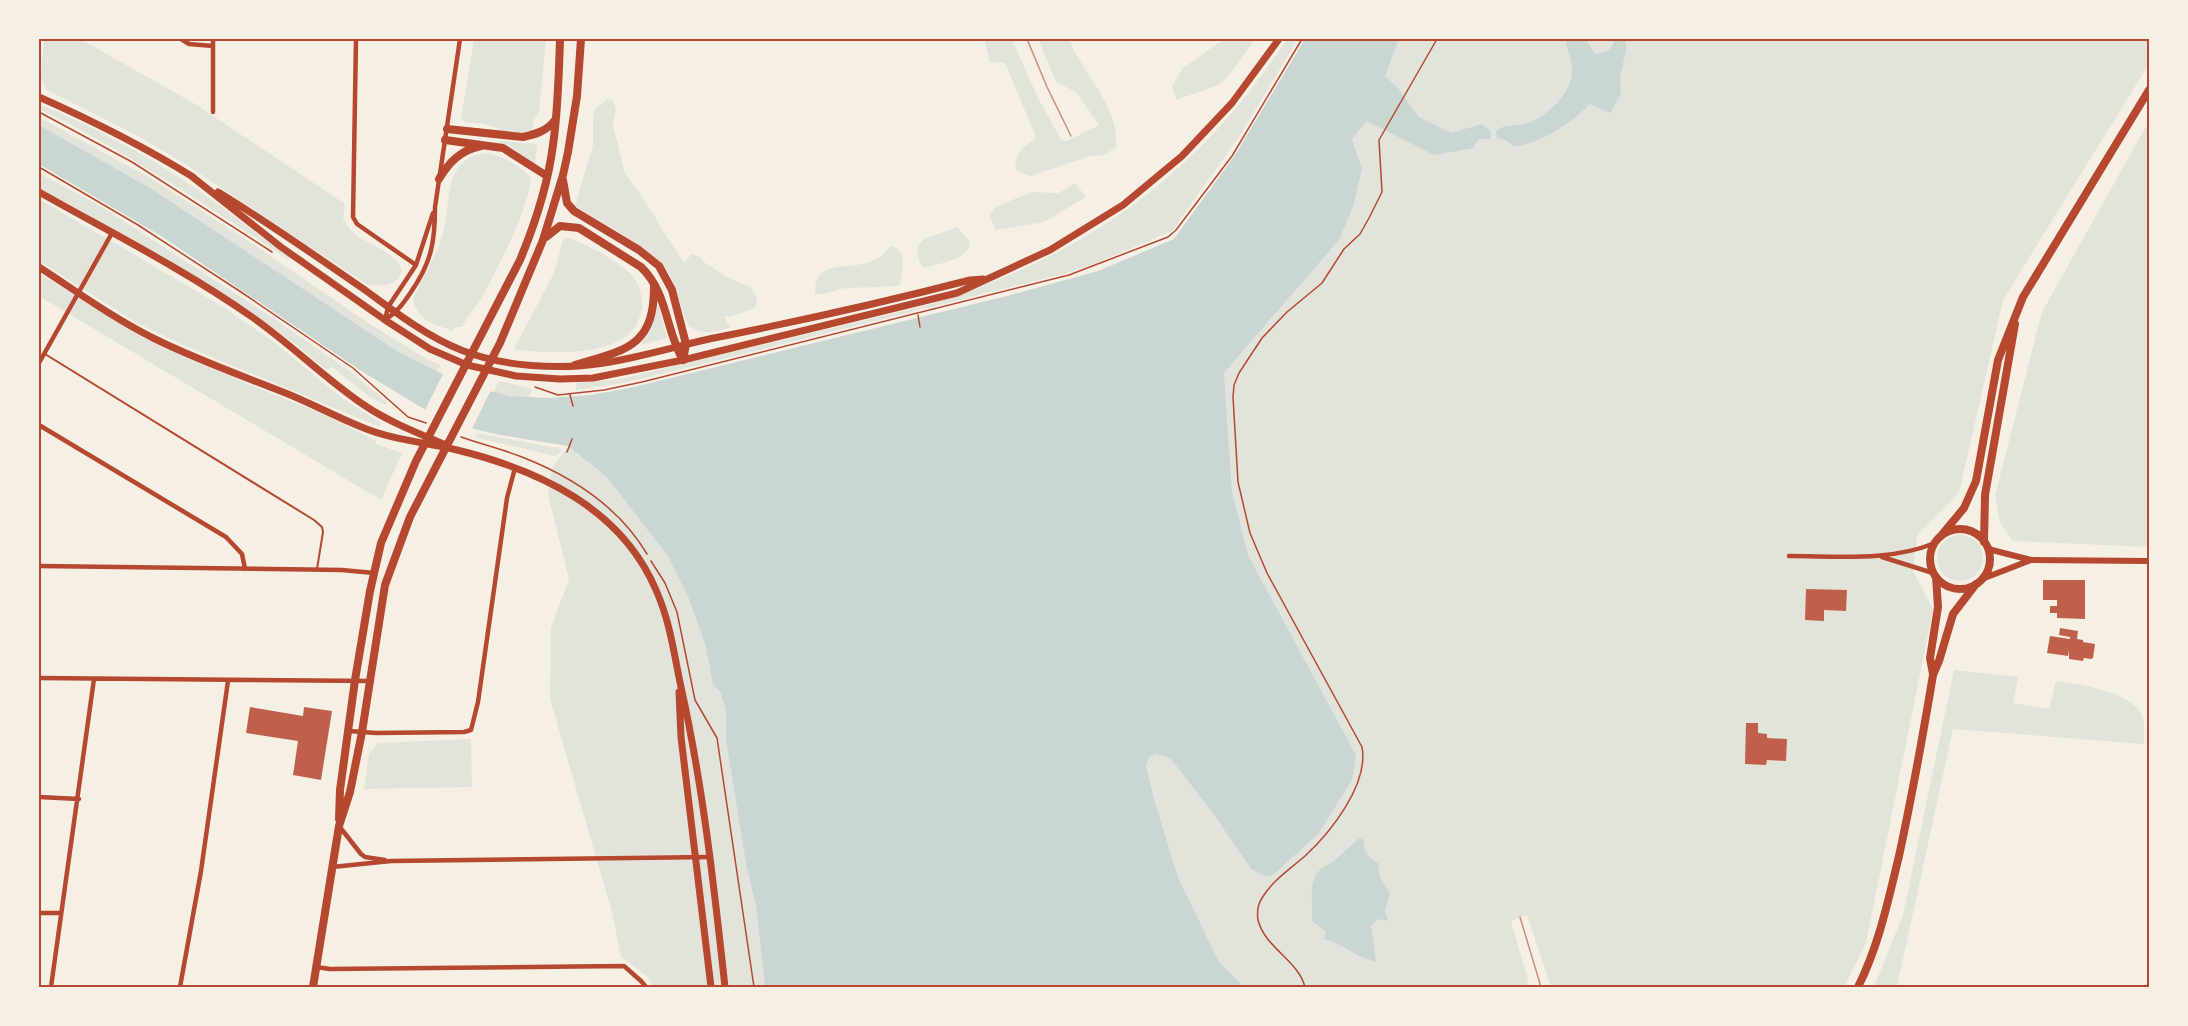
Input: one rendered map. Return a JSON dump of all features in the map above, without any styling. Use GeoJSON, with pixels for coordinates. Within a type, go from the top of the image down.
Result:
{"type":"FeatureCollection","features":[{"type":"Feature","properties":{"kind":"main road"},"geometry":{"type":"LineString","coordinates":[[313,987],[339,826],[340,790],[355,680],[381,543],[416,461],[524,251],[547,176],[556,119],[560,39]]}},
{"type":"Feature","properties":{"kind":"main road"},"geometry":{"type":"LineString","coordinates":[[339,826],[350,792],[362,732],[388,575],[404,530],[500,343],[543,240],[563,175],[576,100],[581,39]]}},
{"type":"Feature","properties":{"kind":"main road"},"geometry":{"type":"LineString","coordinates":[[190,175],[281,247],[385,320],[442,355],[467,365],[516,376],[560,379],[593,378],[683,360],[957,293],[1065,242],[1138,194],[1182,156],[1214,124],[1280,39]]}},
{"type":"Feature","properties":{"kind":"main road"},"geometry":{"type":"LineString","coordinates":[[1933,675],[1930,658],[1938,607],[1930,556],[1937,540],[1964,508],[1976,481],[1998,360],[2033,277],[2149,90]]}},
{"type":"Feature","properties":{"kind":"main road"},"geometry":{"type":"LineString","coordinates":[[39,97],[102,124],[149,150],[259,217],[388,307],[452,346],[486,358],[522,364],[606,363],[825,316],[970,280],[983,279]]}},
{"type":"Feature","properties":{"kind":"main road"},"geometry":{"type":"LineString","coordinates":[[447,129],[524,137],[548,129],[556,119]]}},
{"type":"Feature","properties":{"kind":"main road"},"geometry":{"type":"LineString","coordinates":[[445,140],[503,148],[547,176]]}},
{"type":"Feature","properties":{"kind":"main road"},"geometry":{"type":"LineString","coordinates":[[439,179],[449,164],[461,153],[474,147],[488,145]]}},
{"type":"Feature","properties":{"kind":"main road"},"geometry":{"type":"LineString","coordinates":[[563,175],[567,203],[574,212],[639,250],[659,266],[672,290],[686,344],[683,360]]}},
{"type":"Feature","properties":{"kind":"main road"},"geometry":{"type":"LineString","coordinates":[[39,192],[252,317],[370,409],[456,450]]}},
{"type":"Feature","properties":{"kind":"main road"},"geometry":{"type":"LineString","coordinates":[[543,240],[556,227],[566,225],[579,228],[636,263],[654,282],[663,300],[675,347],[683,360]]}},
{"type":"Feature","properties":{"kind":"main road"},"geometry":{"type":"LineString","coordinates":[[39,267],[152,338],[302,400],[358,426],[402,441],[456,450],[515,468],[565,489],[607,520],[638,558],[656,588],[669,624],[694,742],[710,856],[724,987]]}},
{"type":"Feature","properties":{"kind":"main road"},"geometry":{"type":"LineString","coordinates":[[575,365],[623,350],[639,339],[648,327],[653,313],[654,282]]}},
{"type":"Feature","properties":{"kind":"main road"},"geometry":{"type":"LineString","coordinates":[[1858,987],[1882,928],[1906,822],[1933,675],[1953,614],[1979,582],[1989,565],[1986,546],[1985,495],[2017,313]]}},
{"type":"Feature","properties":{"kind":"main road"},"geometry":{"type":"LineString","coordinates":[[1937,540],[1952,530],[1960,530],[1974,533],[1986,546]]}},
{"type":"Feature","properties":{"kind":"main road"},"geometry":{"type":"LineString","coordinates":[[1934,575],[1950,588],[1959,589],[1979,582]]}},
{"type":"Feature","properties":{"kind":"main road"},"geometry":{"type":"LineString","coordinates":[[678,671],[681,736],[711,987]]}},
{"type":"Feature","properties":{"kind":"street"},"geometry":{"type":"LineString","coordinates":[[181,39],[189,44],[213,46]]}},
{"type":"Feature","properties":{"kind":"street"},"geometry":{"type":"LineString","coordinates":[[213,39],[213,112]]}},
{"type":"Feature","properties":{"kind":"street"},"geometry":{"type":"LineString","coordinates":[[356,39],[353,217],[357,224],[416,265]]}},
{"type":"Feature","properties":{"kind":"street"},"geometry":{"type":"LineString","coordinates":[[385,320],[397,312],[429,261],[435,233],[435,207],[460,39]]}},
{"type":"Feature","properties":{"kind":"street"},"geometry":{"type":"LineString","coordinates":[[385,320],[388,307],[416,265],[435,207]]}},
{"type":"Feature","properties":{"kind":"street"},"geometry":{"type":"LineString","coordinates":[[39,363],[112,233]]}},
{"type":"Feature","properties":{"kind":"street"},"geometry":{"type":"LineString","coordinates":[[39,425],[226,537],[242,554],[245,569]]}},
{"type":"Feature","properties":{"kind":"street"},"geometry":{"type":"LineString","coordinates":[[349,731],[464,732],[471,730],[478,702],[507,498],[515,468]]}},
{"type":"Feature","properties":{"kind":"street"},"geometry":{"type":"LineString","coordinates":[[1790,556],[1880,557],[1913,550],[1937,540]]}},
{"type":"Feature","properties":{"kind":"street"},"geometry":{"type":"LineString","coordinates":[[1986,546],[2031,560],[2149,561]]}},
{"type":"Feature","properties":{"kind":"street"},"geometry":{"type":"LineString","coordinates":[[1880,557],[1934,575]]}},
{"type":"Feature","properties":{"kind":"street"},"geometry":{"type":"LineString","coordinates":[[1979,582],[2031,560]]}},
{"type":"Feature","properties":{"kind":"street"},"geometry":{"type":"LineString","coordinates":[[39,566],[317,570],[374,573]]}},
{"type":"Feature","properties":{"kind":"street"},"geometry":{"type":"LineString","coordinates":[[39,678],[370,681]]}},
{"type":"Feature","properties":{"kind":"street"},"geometry":{"type":"LineString","coordinates":[[51,987],[94,679]]}},
{"type":"Feature","properties":{"kind":"street"},"geometry":{"type":"LineString","coordinates":[[180,987],[201,871],[228,681]]}},
{"type":"Feature","properties":{"kind":"street"},"geometry":{"type":"LineString","coordinates":[[39,797],[78,799]]}},
{"type":"Feature","properties":{"kind":"street"},"geometry":{"type":"LineString","coordinates":[[339,826],[365,857],[391,861]]}},
{"type":"Feature","properties":{"kind":"street"},"geometry":{"type":"LineString","coordinates":[[332,867],[391,861],[710,856]]}},
{"type":"Feature","properties":{"kind":"street"},"geometry":{"type":"LineString","coordinates":[[39,913],[61,913]]}},
{"type":"Feature","properties":{"kind":"street"},"geometry":{"type":"LineString","coordinates":[[316,967],[330,969],[624,966],[646,987]]}},
{"type":"Feature","properties":{"kind":"lane"},"geometry":{"type":"LineString","coordinates":[[45,354],[314,520],[322,527],[323,532],[317,570]]}},
{"type":"Feature","properties":{"kind":"path"},"geometry":{"type":"LineString","coordinates":[[530,385],[552,394],[622,387],[1087,270],[1173,234],[1232,156],[1302,39]]}},
{"type":"Feature","properties":{"kind":"path"},"geometry":{"type":"LineString","coordinates":[[1305,987],[1299,972],[1267,937],[1258,920],[1259,902],[1274,883],[1306,855],[1333,825],[1358,782],[1363,769],[1364,755],[1362,747],[1266,573],[1250,533],[1238,482],[1234,385],[1239,373],[1262,338],[1287,312],[1322,283],[1344,249],[1360,234],[1370,218],[1382,192],[1379,140],[1437,39]]}},
{"type":"Feature","properties":{"kind":"path"},"geometry":{"type":"LineString","coordinates":[[39,112],[132,162],[276,255]]}},
{"type":"Feature","properties":{"kind":"path"},"geometry":{"type":"LineString","coordinates":[[39,167],[138,225],[241,292],[353,368],[408,417],[429,425]]}},
{"type":"Feature","properties":{"kind":"path"},"geometry":{"type":"LineString","coordinates":[[918,314],[920,327]]}},
{"type":"Feature","properties":{"kind":"path"},"geometry":{"type":"LineString","coordinates":[[570,394],[573,406]]}},
{"type":"Feature","properties":{"kind":"path"},"geometry":{"type":"LineString","coordinates":[[461,437],[520,456],[550,469],[591,492],[611,509],[639,540],[665,583],[677,612],[695,700],[717,738],[754,987]]}},
{"type":"Feature","properties":{"kind":"path"},"geometry":{"type":"LineString","coordinates":[[567,452],[572,439]]}},
{"type":"Feature","properties":{"kind":"shaded area"},"geometry":{"type":"Polygon","coordinates":[[[44,39],[80,39],[195,104],[345,204],[343,218],[350,229],[394,258],[402,270],[400,275],[389,284],[368,285],[185,164],[138,136],[47,90],[41,77],[44,39]]]}},
{"type":"Feature","properties":{"kind":"shaded area"},"geometry":{"type":"Polygon","coordinates":[[[474,39],[546,39],[539,112],[532,130],[512,133],[487,125],[465,122],[461,118],[474,39]]]}},
{"type":"Feature","properties":{"kind":"shaded area"},"geometry":{"type":"Polygon","coordinates":[[[984,39],[1012,39],[1038,98],[1062,141],[1069,140],[1099,125],[1076,92],[1056,82],[1038,39],[1069,39],[1107,104],[1116,132],[1116,147],[1105,155],[1090,156],[1030,176],[1017,171],[1015,162],[1020,151],[1036,137],[1005,63],[990,62],[984,39]]]}},
{"type":"Feature","properties":{"kind":"shaded area"},"geometry":{"type":"Polygon","coordinates":[[[1224,39],[1255,39],[1227,78],[1216,86],[1176,100],[1172,87],[1182,69],[1224,39]]]}},
{"type":"Feature","properties":{"kind":"shaded area"},"geometry":{"type":"Polygon","coordinates":[[[1287,39],[1298,39],[1241,134],[1172,231],[1097,263],[1067,273],[703,364],[618,384],[576,390],[576,383],[616,380],[932,304],[988,284],[1041,261],[1089,234],[1134,204],[1176,170],[1216,131],[1252,88],[1287,39]]]}},
{"type":"Feature","properties":{"kind":"shaded area"},"geometry":{"type":"Polygon","coordinates":[[[1305,39],[1399,39],[1385,76],[1398,88],[1419,117],[1451,133],[1482,124],[1490,131],[1491,139],[1479,139],[1473,148],[1434,155],[1367,121],[1352,139],[1362,169],[1353,207],[1339,240],[1224,373],[1232,491],[1248,555],[1356,755],[1352,780],[1319,833],[1273,875],[1265,876],[1251,869],[1214,815],[1171,759],[1157,754],[1149,757],[1146,766],[1178,877],[1219,962],[1244,987],[765,987],[756,906],[746,864],[726,740],[726,709],[720,692],[713,685],[706,647],[689,599],[667,555],[607,477],[568,446],[500,435],[446,421],[363,372],[161,236],[39,164],[39,125],[155,191],[400,353],[465,385],[510,396],[548,398],[591,395],[634,387],[1007,296],[1098,271],[1174,239],[1235,155],[1305,39]]]}},
{"type":"Feature","properties":{"kind":"shaded area"},"geometry":{"type":"Polygon","coordinates":[[[1399,39],[2149,39],[2149,64],[2003,300],[1959,493],[1917,535],[1913,571],[1933,609],[1866,943],[1844,987],[1551,987],[1527,915],[1511,921],[1530,987],[1244,987],[1219,962],[1178,877],[1146,766],[1149,757],[1157,754],[1171,759],[1214,815],[1251,869],[1356,755],[1248,555],[1232,491],[1224,373],[1339,240],[1362,169],[1352,139],[1367,121],[1399,39]]]}},
{"type":"Feature","properties":{"kind":"shaded area"},"geometry":{"type":"Polygon","coordinates":[[[1565,39],[1586,39],[1595,54],[1608,50],[1615,39],[1626,39],[1626,51],[1620,76],[1621,94],[1610,113],[1590,104],[1564,125],[1533,142],[1513,146],[1506,140],[1497,138],[1496,131],[1499,129],[1536,119],[1563,96],[1571,80],[1572,71],[1565,39]]]}},
{"type":"Feature","properties":{"kind":"shaded area"},"geometry":{"type":"Polygon","coordinates":[[[607,99],[613,101],[616,109],[613,125],[625,173],[684,263],[692,254],[700,257],[725,276],[750,287],[757,297],[755,308],[731,317],[724,316],[730,328],[705,332],[691,327],[685,317],[670,275],[658,260],[636,243],[575,206],[593,145],[593,115],[595,109],[607,99]]]}},
{"type":"Feature","properties":{"kind":"shaded area"},"geometry":{"type":"Polygon","coordinates":[[[39,104],[153,161],[215,202],[289,258],[135,161],[39,109],[39,104]]]}},
{"type":"Feature","properties":{"kind":"shaded area"},"geometry":{"type":"Polygon","coordinates":[[[39,117],[154,180],[368,323],[440,365],[438,371],[400,353],[155,191],[39,125],[39,117]]]}},
{"type":"Feature","properties":{"kind":"shaded area"},"geometry":{"type":"Polygon","coordinates":[[[2149,121],[2149,547],[2013,541],[2000,523],[1995,496],[2042,312],[2149,121]]]}},
{"type":"Feature","properties":{"kind":"shaded area"},"geometry":{"type":"Polygon","coordinates":[[[500,141],[537,144],[535,164],[500,143],[500,141]]]}},
{"type":"Feature","properties":{"kind":"shaded area"},"geometry":{"type":"Polygon","coordinates":[[[486,153],[511,162],[531,179],[519,221],[487,288],[462,327],[456,327],[452,331],[423,317],[413,300],[441,241],[454,175],[461,164],[471,157],[486,153]]]}},
{"type":"Feature","properties":{"kind":"shaded area"},"geometry":{"type":"Polygon","coordinates":[[[39,173],[102,207],[276,320],[348,370],[387,402],[386,405],[371,398],[332,367],[327,370],[248,310],[190,273],[39,188],[39,173]]]}},
{"type":"Feature","properties":{"kind":"shaded area"},"geometry":{"type":"Polygon","coordinates":[[[1075,183],[1086,197],[1044,222],[995,230],[990,215],[996,207],[1031,192],[1059,193],[1075,183]]]}},
{"type":"Feature","properties":{"kind":"shaded area"},"geometry":{"type":"Polygon","coordinates":[[[39,199],[220,305],[274,342],[343,399],[381,423],[380,427],[183,345],[137,323],[39,261],[39,199]]]}},
{"type":"Feature","properties":{"kind":"shaded area"},"geometry":{"type":"Polygon","coordinates":[[[957,227],[970,241],[965,253],[952,260],[923,268],[919,261],[917,247],[924,239],[957,227]]]}},
{"type":"Feature","properties":{"kind":"shaded area"},"geometry":{"type":"Polygon","coordinates":[[[568,238],[603,254],[622,266],[634,278],[642,299],[641,314],[635,328],[606,346],[575,352],[514,349],[554,273],[563,240],[568,238]]]}},
{"type":"Feature","properties":{"kind":"shaded area"},"geometry":{"type":"Polygon","coordinates":[[[890,246],[900,251],[902,256],[903,268],[900,285],[847,288],[815,294],[817,280],[825,271],[873,261],[890,246]]]}},
{"type":"Feature","properties":{"kind":"shaded area"},"geometry":{"type":"Polygon","coordinates":[[[39,273],[143,338],[190,360],[322,414],[375,440],[376,444],[402,453],[381,500],[39,296],[39,273]]]}},
{"type":"Feature","properties":{"kind":"shaded area"},"geometry":{"type":"Polygon","coordinates":[[[658,304],[667,338],[640,345],[651,329],[658,304]]]}},
{"type":"Feature","properties":{"kind":"shaded area"},"geometry":{"type":"Polygon","coordinates":[[[499,381],[532,390],[528,398],[493,393],[499,381]]]}},
{"type":"Feature","properties":{"kind":"shaded area"},"geometry":{"type":"Polygon","coordinates":[[[478,433],[557,447],[562,451],[555,456],[478,438],[475,435],[478,433]]]}},
{"type":"Feature","properties":{"kind":"shaded area"},"geometry":{"type":"Polygon","coordinates":[[[568,446],[607,477],[639,516],[667,555],[689,599],[706,647],[713,685],[720,692],[726,709],[726,740],[746,864],[756,906],[765,987],[653,987],[648,977],[621,957],[612,912],[550,699],[551,628],[569,579],[548,495],[552,468],[568,446]]]}},
{"type":"Feature","properties":{"kind":"shaded area"},"geometry":{"type":"Polygon","coordinates":[[[1960,535],[1976,542],[1983,558],[1976,574],[1960,581],[1944,574],[1937,558],[1944,542],[1960,535]]]}},
{"type":"Feature","properties":{"kind":"shaded area"},"geometry":{"type":"Polygon","coordinates":[[[1954,670],[2018,677],[2013,703],[2049,709],[2056,681],[2115,694],[2136,707],[2142,715],[2144,744],[1953,729],[1897,987],[1874,987],[1903,915],[1954,670]]]}},
{"type":"Feature","properties":{"kind":"shaded area"},"geometry":{"type":"Polygon","coordinates":[[[471,739],[472,787],[364,789],[369,754],[378,743],[471,739]]]}},
{"type":"Feature","properties":{"kind":"shaded area"},"geometry":{"type":"Polygon","coordinates":[[[1360,838],[1364,841],[1367,855],[1379,864],[1380,876],[1390,893],[1385,911],[1388,921],[1378,919],[1371,926],[1376,962],[1324,939],[1326,932],[1312,921],[1312,888],[1316,874],[1360,838]]]}},
{"type":"Feature","properties":{"kind":"pier"},"geometry":{"type":"Polygon","coordinates":[[[444,372],[466,383],[491,390],[471,431],[445,423],[424,412],[444,372]]]}},
{"type":"Feature","properties":{"kind":"building"},"geometry":{"type":"Polygon","coordinates":[[[2043,580],[2085,580],[2085,619],[2057,618],[2057,613],[2050,613],[2050,606],[2057,606],[2057,600],[2043,600],[2043,580]]]}},
{"type":"Feature","properties":{"kind":"building"},"geometry":{"type":"Polygon","coordinates":[[[1806,589],[1847,590],[1846,611],[1824,610],[1824,621],[1805,620],[1806,589]]]}},
{"type":"Feature","properties":{"kind":"building"},"geometry":{"type":"Polygon","coordinates":[[[2060,628],[2078,631],[2077,639],[2095,644],[2093,658],[2084,658],[2083,661],[2069,659],[2069,650],[2068,656],[2047,653],[2050,636],[2070,639],[2070,637],[2059,635],[2060,628]]]}},
{"type":"Feature","properties":{"kind":"building"},"geometry":{"type":"Polygon","coordinates":[[[250,707],[303,716],[304,707],[332,711],[321,780],[293,775],[298,741],[246,733],[250,707]]]}},
{"type":"Feature","properties":{"kind":"building"},"geometry":{"type":"Polygon","coordinates":[[[1746,723],[1758,723],[1758,733],[1767,734],[1767,738],[1787,739],[1786,761],[1767,760],[1766,765],[1745,764],[1746,723]]]}},
{"type":"Feature","properties":{"kind":"tram line"},"geometry":{"type":"LineString","coordinates":[[1027,39],[1071,136]]}},
{"type":"Feature","properties":{"kind":"tram line"},"geometry":{"type":"LineString","coordinates":[[1520,917],[1541,987]]}}]}
